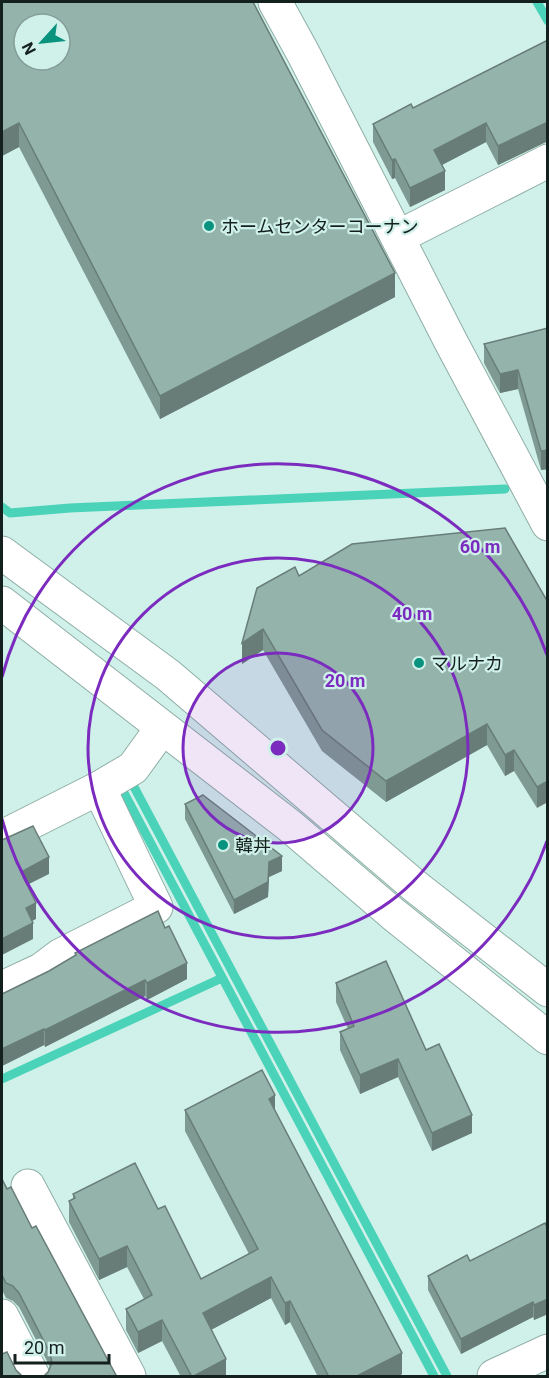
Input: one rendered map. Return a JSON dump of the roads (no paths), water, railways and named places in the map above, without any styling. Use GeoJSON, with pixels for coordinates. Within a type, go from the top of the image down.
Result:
{"type":"FeatureCollection","features":[{"type":"Feature","properties":{"kind":"street"},"geometry":{"type":"LineString","coordinates":[[275,2],[548,524]]}},
{"type":"Feature","properties":{"kind":"street"},"geometry":{"type":"LineString","coordinates":[[398,237],[548,161]]}},
{"type":"Feature","properties":{"kind":"street"},"geometry":{"type":"LineString","coordinates":[[2,553],[168,675],[416,887],[548,990]]}},
{"type":"Feature","properties":{"kind":"street"},"geometry":{"type":"LineString","coordinates":[[2,603],[290,826],[393,914],[548,1038]]}},
{"type":"Feature","properties":{"kind":"street"},"geometry":{"type":"LineString","coordinates":[[168,675],[154,692],[237,760],[290,826]]}},
{"type":"Feature","properties":{"kind":"street"},"geometry":{"type":"LineString","coordinates":[[2,837],[99,788],[133,768],[162,728]]}},
{"type":"Feature","properties":{"kind":"street"},"geometry":{"type":"LineString","coordinates":[[2,988],[156,907],[99,788]]}},
{"type":"Feature","properties":{"kind":"street"},"geometry":{"type":"LineString","coordinates":[[393,914],[416,887]]}},
{"type":"Feature","properties":{"kind":"street"},"geometry":{"type":"LineString","coordinates":[[28,1186],[129,1377]]}},
{"type":"Feature","properties":{"kind":"street"},"geometry":{"type":"LineString","coordinates":[[2,1316],[33,1377]]}},
{"type":"Feature","properties":{"kind":"street"},"geometry":{"type":"LineString","coordinates":[[494,1377],[548,1351]]}},
{"type":"Feature","properties":{"kind":"waterway"},"geometry":{"type":"LineString","coordinates":[[537,2],[548,21]]}},
{"type":"Feature","properties":{"kind":"waterway"},"geometry":{"type":"LineString","coordinates":[[2,507],[10,513],[70,508],[505,489]]}},
{"type":"Feature","properties":{"kind":"waterway"},"geometry":{"type":"LineString","coordinates":[[133,785],[447,1376]]}},
{"type":"Feature","properties":{"kind":"waterway"},"geometry":{"type":"LineString","coordinates":[[123,791],[434,1376]]}},
{"type":"Feature","properties":{"kind":"waterway"},"geometry":{"type":"LineString","coordinates":[[2,1079],[222,978]]}},
{"type":"Feature","properties":{"kind":"place","name":"ホームセンターコーナン"},"geometry":{"type":"Point","coordinates":[209,226]}},
{"type":"Feature","properties":{"kind":"place","name":"マルナカ"},"geometry":{"type":"Point","coordinates":[419,663]}},
{"type":"Feature","properties":{"kind":"place","name":"韓丼"},"geometry":{"type":"Point","coordinates":[223,845]}}]}
